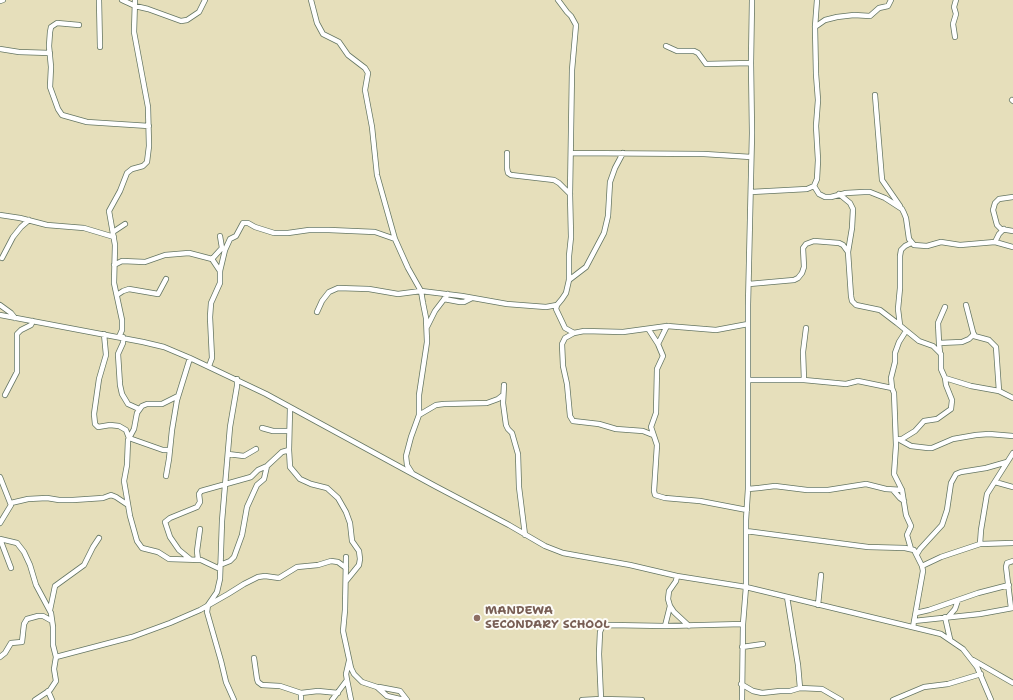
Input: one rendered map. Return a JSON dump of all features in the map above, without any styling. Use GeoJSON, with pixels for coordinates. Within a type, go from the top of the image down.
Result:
{"type":"FeatureCollection","features":[{"type":"Feature","properties":{"kind":"street"},"geometry":{"type":"LineString","coordinates":[[99,0],[100,47]]}},
{"type":"Feature","properties":{"kind":"street"},"geometry":{"type":"LineString","coordinates":[[122,0],[135,6],[181,21],[187,20],[199,12],[205,0]]}},
{"type":"Feature","properties":{"kind":"street"},"geometry":{"type":"LineString","coordinates":[[135,0],[134,32],[148,107],[149,146],[147,162],[143,166],[132,169],[127,173],[120,191],[110,208],[109,217],[113,235],[114,283],[122,320],[121,337],[123,343],[118,354],[120,385],[122,394],[128,404],[139,409]]}},
{"type":"Feature","properties":{"kind":"street"},"geometry":{"type":"LineString","coordinates":[[311,0],[317,23],[323,34],[339,42],[348,55],[365,68],[368,73],[365,90],[372,127],[376,169],[395,239],[408,268],[421,291],[427,328],[426,353],[419,395],[420,414],[411,436],[406,456],[407,464],[413,474]]}},
{"type":"Feature","properties":{"kind":"street"},"geometry":{"type":"LineString","coordinates":[[558,0],[571,16],[576,25],[572,65],[570,194],[572,223],[569,256],[569,280],[566,293],[557,305],[556,309],[565,328],[574,332]]}},
{"type":"Feature","properties":{"kind":"street"},"geometry":{"type":"LineString","coordinates":[[742,700],[742,624],[746,587],[748,489],[748,324],[752,133],[752,0]]}},
{"type":"Feature","properties":{"kind":"street"},"geometry":{"type":"LineString","coordinates":[[751,192],[807,189],[814,186],[817,179],[818,160],[816,134],[818,100],[815,27],[817,0]]}},
{"type":"Feature","properties":{"kind":"street"},"geometry":{"type":"LineString","coordinates":[[815,27],[825,20],[837,17],[854,15],[870,16],[880,8],[888,6],[891,0]]}},
{"type":"Feature","properties":{"kind":"street"},"geometry":{"type":"LineString","coordinates":[[955,37],[953,24],[956,14],[954,7],[956,0]]}},
{"type":"Feature","properties":{"kind":"street"},"geometry":{"type":"LineString","coordinates":[[79,25],[57,23],[50,32],[51,91],[62,115],[107,124],[149,126]]}},
{"type":"Feature","properties":{"kind":"street"},"geometry":{"type":"LineString","coordinates":[[666,46],[677,51],[698,53],[706,64],[751,63]]}},
{"type":"Feature","properties":{"kind":"street"},"geometry":{"type":"LineString","coordinates":[[0,49],[19,52],[50,53]]}},
{"type":"Feature","properties":{"kind":"street"},"geometry":{"type":"LineString","coordinates":[[875,95],[882,180],[902,209],[906,218],[911,243],[920,246],[941,242],[960,245],[995,242],[1013,247]]}},
{"type":"Feature","properties":{"kind":"street"},"geometry":{"type":"LineString","coordinates":[[507,153],[507,168],[508,173],[511,175],[539,177],[554,180],[570,194]]}},
{"type":"Feature","properties":{"kind":"street"},"geometry":{"type":"LineString","coordinates":[[571,153],[724,154],[751,157]]}},
{"type":"Feature","properties":{"kind":"street"},"geometry":{"type":"LineString","coordinates":[[569,280],[586,267],[604,233],[608,216],[610,182],[623,153]]}},
{"type":"Feature","properties":{"kind":"street"},"geometry":{"type":"LineString","coordinates":[[814,186],[819,194],[825,197],[855,192],[870,192],[885,198],[902,209]]}},
{"type":"Feature","properties":{"kind":"street"},"geometry":{"type":"LineString","coordinates":[[839,194],[850,203],[853,208],[853,224],[848,252],[852,301],[856,305],[880,310],[919,341],[933,346],[941,354]]}},
{"type":"Feature","properties":{"kind":"street"},"geometry":{"type":"LineString","coordinates":[[1013,197],[999,199],[993,207],[997,226],[1004,230],[1013,231]]}},
{"type":"Feature","properties":{"kind":"street"},"geometry":{"type":"LineString","coordinates":[[0,215],[47,225],[84,228],[113,235]]}},
{"type":"Feature","properties":{"kind":"street"},"geometry":{"type":"LineString","coordinates":[[2,258],[13,236],[29,220]]}},
{"type":"Feature","properties":{"kind":"street"},"geometry":{"type":"LineString","coordinates":[[209,366],[212,358],[211,303],[221,280],[220,271],[222,257],[230,239],[236,236],[242,224],[246,222],[254,227],[274,233],[309,230],[375,232],[395,239]]}},
{"type":"Feature","properties":{"kind":"street"},"geometry":{"type":"LineString","coordinates":[[113,235],[125,224]]}},
{"type":"Feature","properties":{"kind":"street"},"geometry":{"type":"LineString","coordinates":[[995,242],[999,234],[1004,230]]}},
{"type":"Feature","properties":{"kind":"street"},"geometry":{"type":"LineString","coordinates":[[212,259],[222,248],[220,236]]}},
{"type":"Feature","properties":{"kind":"street"},"geometry":{"type":"LineString","coordinates":[[749,284],[786,281],[798,278],[802,273],[804,266],[803,248],[806,244],[814,241],[839,243],[843,245],[848,252]]}},
{"type":"Feature","properties":{"kind":"street"},"geometry":{"type":"LineString","coordinates":[[900,325],[898,309],[900,288],[900,256],[901,250],[911,243]]}},
{"type":"Feature","properties":{"kind":"street"},"geometry":{"type":"LineString","coordinates":[[114,265],[122,261],[145,262],[165,256],[189,253],[212,259],[220,271]]}},
{"type":"Feature","properties":{"kind":"street"},"geometry":{"type":"LineString","coordinates":[[117,295],[122,291],[129,289],[158,294],[166,279]]}},
{"type":"Feature","properties":{"kind":"street"},"geometry":{"type":"LineString","coordinates":[[317,312],[322,301],[329,292],[338,288],[369,289],[398,294],[421,291],[508,304],[546,307],[557,305]]}},
{"type":"Feature","properties":{"kind":"street"},"geometry":{"type":"LineString","coordinates":[[427,328],[431,318],[448,294]]}},
{"type":"Feature","properties":{"kind":"street"},"geometry":{"type":"LineString","coordinates":[[444,299],[464,302],[473,298]]}},
{"type":"Feature","properties":{"kind":"street"},"geometry":{"type":"LineString","coordinates":[[0,305],[15,318]]}},
{"type":"Feature","properties":{"kind":"street"},"geometry":{"type":"LineString","coordinates":[[966,306],[976,337],[989,340],[996,347],[998,391]]}},
{"type":"Feature","properties":{"kind":"street"},"geometry":{"type":"LineString","coordinates":[[898,439],[915,431],[924,421],[937,419],[951,409],[952,400],[941,369],[939,343],[938,323],[945,307]]}},
{"type":"Feature","properties":{"kind":"street"},"geometry":{"type":"LineString","coordinates":[[0,315],[159,345],[209,366],[237,379],[509,525],[545,546],[563,554],[630,565],[677,576],[746,587],[941,634],[963,649],[972,659],[981,674],[991,700]]}},
{"type":"Feature","properties":{"kind":"street"},"geometry":{"type":"LineString","coordinates":[[5,395],[17,372],[17,334],[21,330],[31,325],[33,321]]}},
{"type":"Feature","properties":{"kind":"street"},"geometry":{"type":"LineString","coordinates":[[653,435],[638,430],[616,430],[591,423],[576,422],[571,419],[563,366],[562,344],[565,338],[574,332],[584,331],[623,332],[649,330],[667,326],[716,330],[748,324]]}},
{"type":"Feature","properties":{"kind":"street"},"geometry":{"type":"LineString","coordinates":[[658,344],[667,326]]}},
{"type":"Feature","properties":{"kind":"street"},"geometry":{"type":"LineString","coordinates":[[804,380],[803,352],[806,328]]}},
{"type":"Feature","properties":{"kind":"street"},"geometry":{"type":"LineString","coordinates":[[649,330],[658,344],[663,356],[656,376],[656,412],[651,427],[657,446],[655,495],[665,498],[747,510]]}},
{"type":"Feature","properties":{"kind":"street"},"geometry":{"type":"LineString","coordinates":[[906,331],[895,352],[895,362],[891,378],[894,393],[898,439],[894,474],[902,490],[906,515],[911,526],[907,535],[911,549],[917,554],[922,566],[922,576],[913,627]]}},
{"type":"Feature","properties":{"kind":"street"},"geometry":{"type":"LineString","coordinates":[[104,334],[106,355],[99,379],[94,421],[98,426],[119,426],[126,430],[129,438],[124,481],[134,531],[140,547],[158,552],[169,559],[206,561],[220,567]]}},
{"type":"Feature","properties":{"kind":"street"},"geometry":{"type":"LineString","coordinates":[[939,343],[962,342],[974,334]]}},
{"type":"Feature","properties":{"kind":"street"},"geometry":{"type":"LineString","coordinates":[[166,476],[178,396],[190,358]]}},
{"type":"Feature","properties":{"kind":"street"},"geometry":{"type":"LineString","coordinates":[[945,378],[971,386],[998,391],[1013,398]]}},
{"type":"Feature","properties":{"kind":"street"},"geometry":{"type":"LineString","coordinates":[[234,700],[226,682],[220,655],[207,615],[208,605],[217,592],[219,586],[222,521],[237,379]]}},
{"type":"Feature","properties":{"kind":"street"},"geometry":{"type":"LineString","coordinates":[[748,380],[804,380],[846,384],[858,381],[892,388]]}},
{"type":"Feature","properties":{"kind":"street"},"geometry":{"type":"LineString","coordinates":[[504,385],[503,395],[506,425],[512,433],[518,454],[519,487],[525,535]]}},
{"type":"Feature","properties":{"kind":"street"},"geometry":{"type":"LineString","coordinates":[[420,414],[436,405],[487,403],[498,399],[503,395]]}},
{"type":"Feature","properties":{"kind":"street"},"geometry":{"type":"LineString","coordinates":[[129,438],[134,429],[141,406],[167,402],[178,396]]}},
{"type":"Feature","properties":{"kind":"street"},"geometry":{"type":"LineString","coordinates":[[290,408],[289,464],[300,479],[311,484],[327,488],[333,493],[338,498],[346,512],[350,523],[352,541],[359,551],[360,562],[346,581]]}},
{"type":"Feature","properties":{"kind":"street"},"geometry":{"type":"LineString","coordinates":[[262,428],[273,431],[289,431]]}},
{"type":"Feature","properties":{"kind":"street"},"geometry":{"type":"LineString","coordinates":[[898,439],[913,447],[932,448],[953,439],[976,435],[989,434],[1013,436]]}},
{"type":"Feature","properties":{"kind":"street"},"geometry":{"type":"LineString","coordinates":[[129,438],[163,450],[170,450]]}},
{"type":"Feature","properties":{"kind":"street"},"geometry":{"type":"LineString","coordinates":[[228,454],[244,456],[256,449]]}},
{"type":"Feature","properties":{"kind":"street"},"geometry":{"type":"LineString","coordinates":[[190,559],[179,550],[170,537],[165,522],[170,518],[197,507],[200,502],[199,494],[201,491],[248,478],[258,470],[267,466],[282,452],[289,450]]}},
{"type":"Feature","properties":{"kind":"street"},"geometry":{"type":"LineString","coordinates":[[980,544],[987,494],[1013,453]]}},
{"type":"Feature","properties":{"kind":"street"},"geometry":{"type":"LineString","coordinates":[[917,554],[942,525],[947,510],[951,483],[956,474],[1007,462]]}},
{"type":"Feature","properties":{"kind":"street"},"geometry":{"type":"LineString","coordinates":[[220,567],[230,561],[235,554],[242,535],[247,507],[256,484],[264,479],[267,466]]}},
{"type":"Feature","properties":{"kind":"street"},"geometry":{"type":"LineString","coordinates":[[0,477],[11,503]]}},
{"type":"Feature","properties":{"kind":"street"},"geometry":{"type":"LineString","coordinates":[[995,482],[1013,487]]}},
{"type":"Feature","properties":{"kind":"street"},"geometry":{"type":"LineString","coordinates":[[748,489],[775,486],[807,490],[828,490],[866,484],[893,490],[902,490]]}},
{"type":"Feature","properties":{"kind":"street"},"geometry":{"type":"LineString","coordinates":[[893,490],[904,501]]}},
{"type":"Feature","properties":{"kind":"street"},"geometry":{"type":"LineString","coordinates":[[0,523],[11,503],[28,499],[47,498],[73,500],[112,495],[128,505]]}},
{"type":"Feature","properties":{"kind":"street"},"geometry":{"type":"LineString","coordinates":[[198,560],[197,551],[200,529]]}},
{"type":"Feature","properties":{"kind":"street"},"geometry":{"type":"LineString","coordinates":[[746,531],[868,547],[911,549]]}},
{"type":"Feature","properties":{"kind":"street"},"geometry":{"type":"LineString","coordinates":[[50,610],[55,586],[84,565],[99,538]]}},
{"type":"Feature","properties":{"kind":"street"},"geometry":{"type":"LineString","coordinates":[[0,539],[17,543],[24,552],[30,565],[38,591],[50,610],[53,645],[56,657],[54,669],[56,681],[48,691],[40,695],[35,700]]}},
{"type":"Feature","properties":{"kind":"street"},"geometry":{"type":"LineString","coordinates":[[0,539],[11,568]]}},
{"type":"Feature","properties":{"kind":"street"},"geometry":{"type":"LineString","coordinates":[[922,566],[941,557],[980,544],[1013,543]]}},
{"type":"Feature","properties":{"kind":"street"},"geometry":{"type":"LineString","coordinates":[[346,557],[343,631],[351,668],[357,678],[362,682],[377,687],[400,691],[406,700]]}},
{"type":"Feature","properties":{"kind":"street"},"geometry":{"type":"LineString","coordinates":[[914,621],[980,614],[1012,608],[1006,565],[1013,561]]}},
{"type":"Feature","properties":{"kind":"street"},"geometry":{"type":"LineString","coordinates":[[56,657],[132,637],[189,616],[258,577],[265,576],[279,578],[297,567],[331,562],[338,562],[346,568]]}},
{"type":"Feature","properties":{"kind":"street"},"geometry":{"type":"LineString","coordinates":[[818,605],[821,575]]}},
{"type":"Feature","properties":{"kind":"street"},"geometry":{"type":"LineString","coordinates":[[677,576],[676,581],[668,595],[670,606],[674,612],[689,626]]}},
{"type":"Feature","properties":{"kind":"street"},"geometry":{"type":"LineString","coordinates":[[916,613],[978,593],[1009,585]]}},
{"type":"Feature","properties":{"kind":"street"},"geometry":{"type":"LineString","coordinates":[[787,597],[798,665],[800,688]]}},
{"type":"Feature","properties":{"kind":"street"},"geometry":{"type":"LineString","coordinates":[[947,617],[955,609],[958,600]]}},
{"type":"Feature","properties":{"kind":"street"},"geometry":{"type":"LineString","coordinates":[[665,626],[670,606]]}},
{"type":"Feature","properties":{"kind":"street"},"geometry":{"type":"LineString","coordinates":[[0,657],[5,653],[11,643],[22,642],[23,626],[27,620],[38,616],[43,616],[52,621]]}},
{"type":"Feature","properties":{"kind":"street"},"geometry":{"type":"LineString","coordinates":[[947,617],[950,639]]}},
{"type":"Feature","properties":{"kind":"street"},"geometry":{"type":"LineString","coordinates":[[601,699],[600,632],[602,627],[610,625],[689,626],[742,624]]}},
{"type":"Feature","properties":{"kind":"street"},"geometry":{"type":"LineString","coordinates":[[742,647],[763,644]]}},
{"type":"Feature","properties":{"kind":"street"},"geometry":{"type":"LineString","coordinates":[[254,658],[259,683],[280,686],[301,693],[318,691],[338,694]]}},
{"type":"Feature","properties":{"kind":"street"},"geometry":{"type":"LineString","coordinates":[[972,659],[1013,683]]}},
{"type":"Feature","properties":{"kind":"street"},"geometry":{"type":"LineString","coordinates":[[349,660],[346,674],[351,700]]}},
{"type":"Feature","properties":{"kind":"street"},"geometry":{"type":"LineString","coordinates":[[893,700],[924,687],[948,684],[981,674]]}},
{"type":"Feature","properties":{"kind":"street"},"geometry":{"type":"LineString","coordinates":[[1007,679],[1013,678]]}},
{"type":"Feature","properties":{"kind":"street"},"geometry":{"type":"LineString","coordinates":[[332,700],[347,680]]}},
{"type":"Feature","properties":{"kind":"street"},"geometry":{"type":"LineString","coordinates":[[741,684],[753,691],[762,693],[790,691],[800,688],[824,690],[841,700]]}},
{"type":"Feature","properties":{"kind":"street"},"geometry":{"type":"LineString","coordinates":[[377,687],[387,696],[406,700]]}},
{"type":"Feature","properties":{"kind":"street"},"geometry":{"type":"LineString","coordinates":[[48,691],[52,700]]}},
{"type":"Feature","properties":{"kind":"street"},"geometry":{"type":"LineString","coordinates":[[301,693],[301,700]]}},
{"type":"Feature","properties":{"kind":"street"},"geometry":{"type":"LineString","coordinates":[[582,700],[642,700]]}},
{"type":"Feature","properties":{"kind":"place","name":"MANDEWA SECONDARY SCHOOL"},"geometry":{"type":"Point","coordinates":[477,618]}}]}
